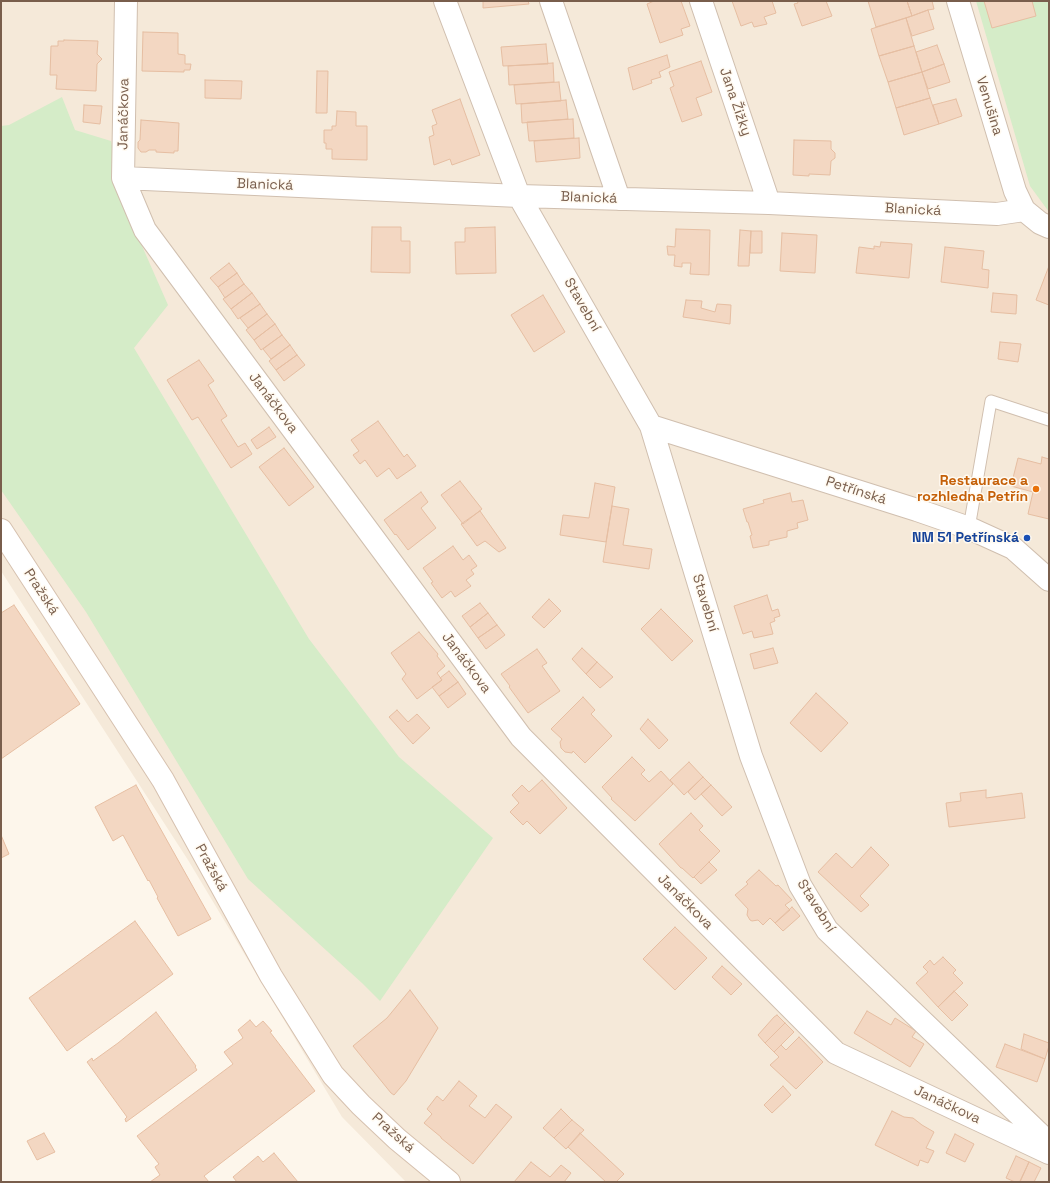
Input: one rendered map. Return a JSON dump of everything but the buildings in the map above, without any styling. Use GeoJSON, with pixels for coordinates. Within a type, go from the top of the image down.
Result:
{"type":"FeatureCollection","features":[{"type":"Feature","properties":{"kind":"street","name":"Janáčkova"},"geometry":{"type":"LineString","coordinates":[[126,1],[123,178],[145,230],[521,737],[836,1053],[1049,1153]]}},
{"type":"Feature","properties":{"kind":"street","name":"Stavební"},"geometry":{"type":"LineString","coordinates":[[445,1],[519,196],[651,426],[751,756],[800,885],[827,930],[1049,1143]]}},
{"type":"Feature","properties":{"kind":"street"},"geometry":{"type":"LineString","coordinates":[[551,1],[619,199]]}},
{"type":"Feature","properties":{"kind":"street","name":"Jana Žižky"},"geometry":{"type":"LineString","coordinates":[[701,1],[769,203]]}},
{"type":"Feature","properties":{"kind":"street","name":"Venušina"},"geometry":{"type":"LineString","coordinates":[[958,1],[1015,192],[1024,210]]}},
{"type":"Feature","properties":{"kind":"street","name":"Blanická"},"geometry":{"type":"LineString","coordinates":[[123,178],[519,196],[769,203],[997,214],[1024,210]]}},
{"type":"Feature","properties":{"kind":"street"},"geometry":{"type":"LineString","coordinates":[[1024,210],[1040,224],[1049,227]]}},
{"type":"Feature","properties":{"kind":"street","name":"Petřínská"},"geometry":{"type":"LineString","coordinates":[[651,426],[917,510],[969,528],[1013,548],[1049,580]]}},
{"type":"Feature","properties":{"kind":"street","name":"Pražská"},"geometry":{"type":"LineString","coordinates":[[1,530],[163,780],[271,976],[333,1075],[361,1105],[397,1139],[449,1182]]}},
{"type":"Feature","properties":{"kind":"lane"},"geometry":{"type":"LineString","coordinates":[[969,528],[992,401],[1049,420]]}},
{"type":"Feature","properties":{"kind":"shaded area"},"geometry":{"type":"Polygon","coordinates":[[[1,1],[1049,1],[1049,1182],[406,1182],[342,1117],[188,860],[1,571],[1,1]]]}},
{"type":"Feature","properties":{"kind":"green space"},"geometry":{"type":"Polygon","coordinates":[[[976,1],[1049,1],[1049,212],[1030,186],[976,1]]]}},
{"type":"Feature","properties":{"kind":"green space"},"geometry":{"type":"Polygon","coordinates":[[[62,97],[75,130],[111,141],[124,205],[168,305],[134,348],[309,639],[399,757],[493,838],[380,1001],[248,879],[86,612],[1,490],[1,126],[9,125],[62,97]]]}},
{"type":"Feature","properties":{"kind":"place","name":"Restaurace a rozhledna Petřín"},"geometry":{"type":"Point","coordinates":[1036,489]}},
{"type":"Feature","properties":{"kind":"place","name":"NM 51 Petřínská"},"geometry":{"type":"Point","coordinates":[1027,538]}}]}
